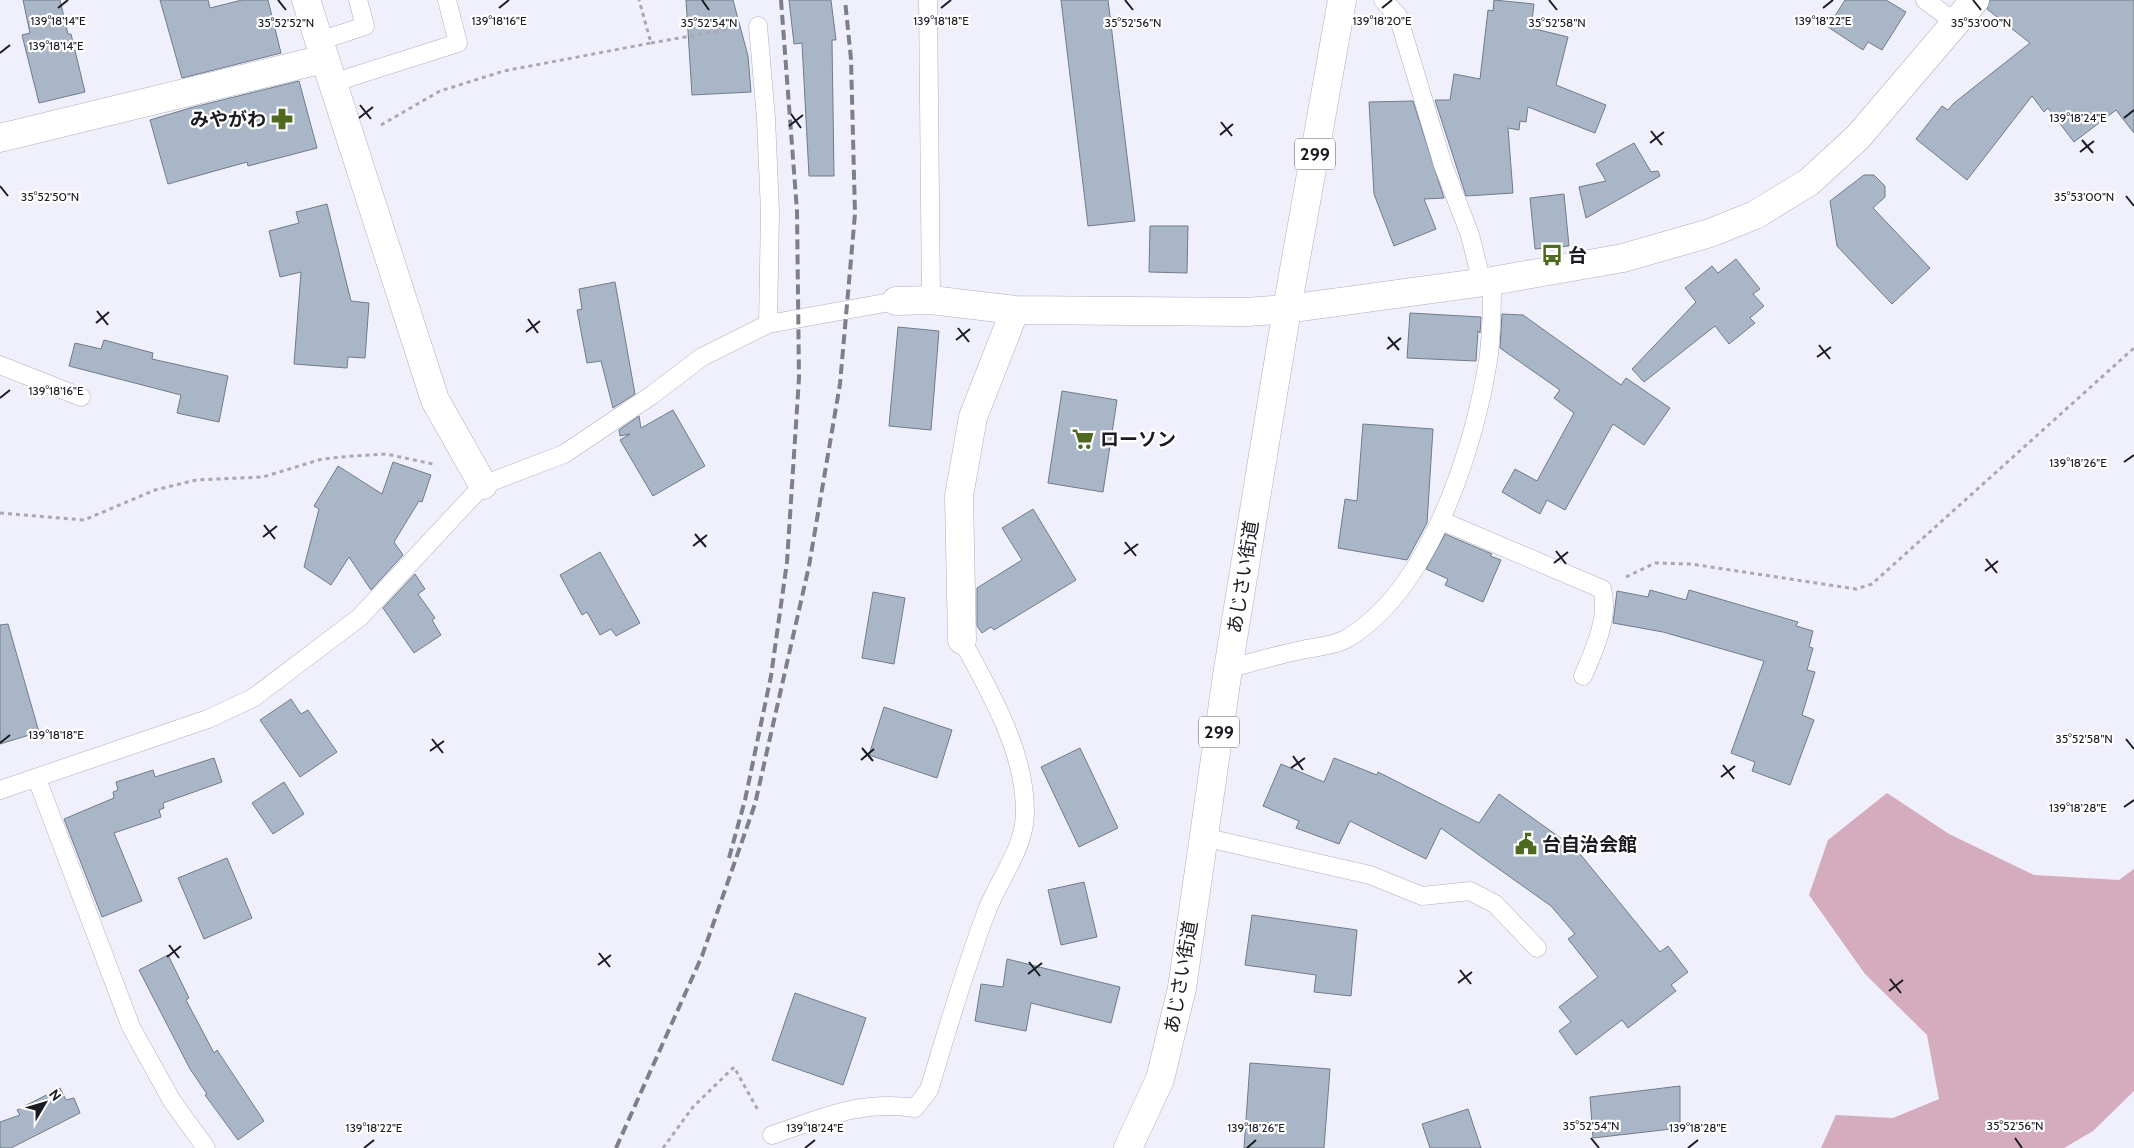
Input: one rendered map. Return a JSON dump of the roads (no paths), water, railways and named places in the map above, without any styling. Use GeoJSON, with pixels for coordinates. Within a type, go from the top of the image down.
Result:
{"type":"FeatureCollection","features":[{"type":"Feature","properties":{"kind":"main road"},"geometry":{"type":"LineString","coordinates":[[306,0],[435,400],[480,480]]}},
{"type":"Feature","properties":{"kind":"main road","name":"あじさい街道"},"geometry":{"type":"LineString","coordinates":[[1128,1148],[1160,1079],[1182,988],[1228,669],[1287,309],[1342,0]]}},
{"type":"Feature","properties":{"kind":"main road"},"geometry":{"type":"LineString","coordinates":[[896,300],[931,300],[1015,310],[1247,312],[1287,309],[1487,282],[1623,258],[1710,233],[1755,215],[1809,182],[1858,137],[1976,0]]}},
{"type":"Feature","properties":{"kind":"main road"},"geometry":{"type":"LineString","coordinates":[[0,138],[325,61]]}},
{"type":"Feature","properties":{"kind":"main road"},"geometry":{"type":"LineString","coordinates":[[962,640],[959,496],[973,417],[1015,310]]}},
{"type":"Feature","properties":{"kind":"lane"},"geometry":{"type":"LineString","coordinates":[[325,61],[364,26],[358,0]]}},
{"type":"Feature","properties":{"kind":"lane"},"geometry":{"type":"LineString","coordinates":[[325,61],[458,42],[447,0]]}},
{"type":"Feature","properties":{"kind":"lane"},"geometry":{"type":"LineString","coordinates":[[928,0],[930,39],[931,300]]}},
{"type":"Feature","properties":{"kind":"lane"},"geometry":{"type":"LineString","coordinates":[[1228,669],[1272,656],[1344,641],[1372,622],[1397,594],[1442,521],[1473,432],[1491,330],[1487,282],[1442,165],[1398,16],[1383,0]]}},
{"type":"Feature","properties":{"kind":"lane"},"geometry":{"type":"LineString","coordinates":[[1925,0],[1956,23]]}},
{"type":"Feature","properties":{"kind":"lane"},"geometry":{"type":"LineString","coordinates":[[758,26],[770,212],[768,324]]}},
{"type":"Feature","properties":{"kind":"lane"},"geometry":{"type":"LineString","coordinates":[[0,790],[37,779],[208,719],[253,698],[360,617],[480,480],[564,454],[652,395],[702,357],[768,324],[896,300]]}},
{"type":"Feature","properties":{"kind":"lane"},"geometry":{"type":"LineString","coordinates":[[0,365],[81,397]]}},
{"type":"Feature","properties":{"kind":"lane"},"geometry":{"type":"LineString","coordinates":[[1442,521],[1602,589],[1605,601],[1596,645],[1583,676]]}},
{"type":"Feature","properties":{"kind":"lane"},"geometry":{"type":"LineString","coordinates":[[772,1136],[856,1107],[891,1104],[915,1108],[929,1090],[986,912],[1023,835],[1025,813],[1024,788],[1017,754],[991,695],[962,640]]}},
{"type":"Feature","properties":{"kind":"lane"},"geometry":{"type":"LineString","coordinates":[[37,779],[131,1027],[172,1101],[206,1148]]}},
{"type":"Feature","properties":{"kind":"lane"},"geometry":{"type":"LineString","coordinates":[[1204,837],[1370,875],[1422,896],[1470,891],[1495,904],[1537,948]]}},
{"type":"Feature","properties":{"kind":"railway"},"geometry":{"type":"LineString","coordinates":[[729,858],[745,800],[771,676],[787,562],[799,378],[797,211],[781,0]]}},
{"type":"Feature","properties":{"kind":"railway"},"geometry":{"type":"LineString","coordinates":[[616,1148],[702,956],[755,804],[809,566],[840,384],[855,214],[851,59],[845,0]]}},
{"type":"Feature","properties":{"kind":"place","name":"みやがわ"},"geometry":{"type":"Point","coordinates":[282,119]}},
{"type":"Feature","properties":{"kind":"place","name":"台"},"geometry":{"type":"Point","coordinates":[1552,255]}},
{"type":"Feature","properties":{"kind":"place","name":"ローソン"},"geometry":{"type":"Point","coordinates":[1083,439]}},
{"type":"Feature","properties":{"kind":"place","name":"台自治会館"},"geometry":{"type":"Point","coordinates":[1526,844]}}]}
